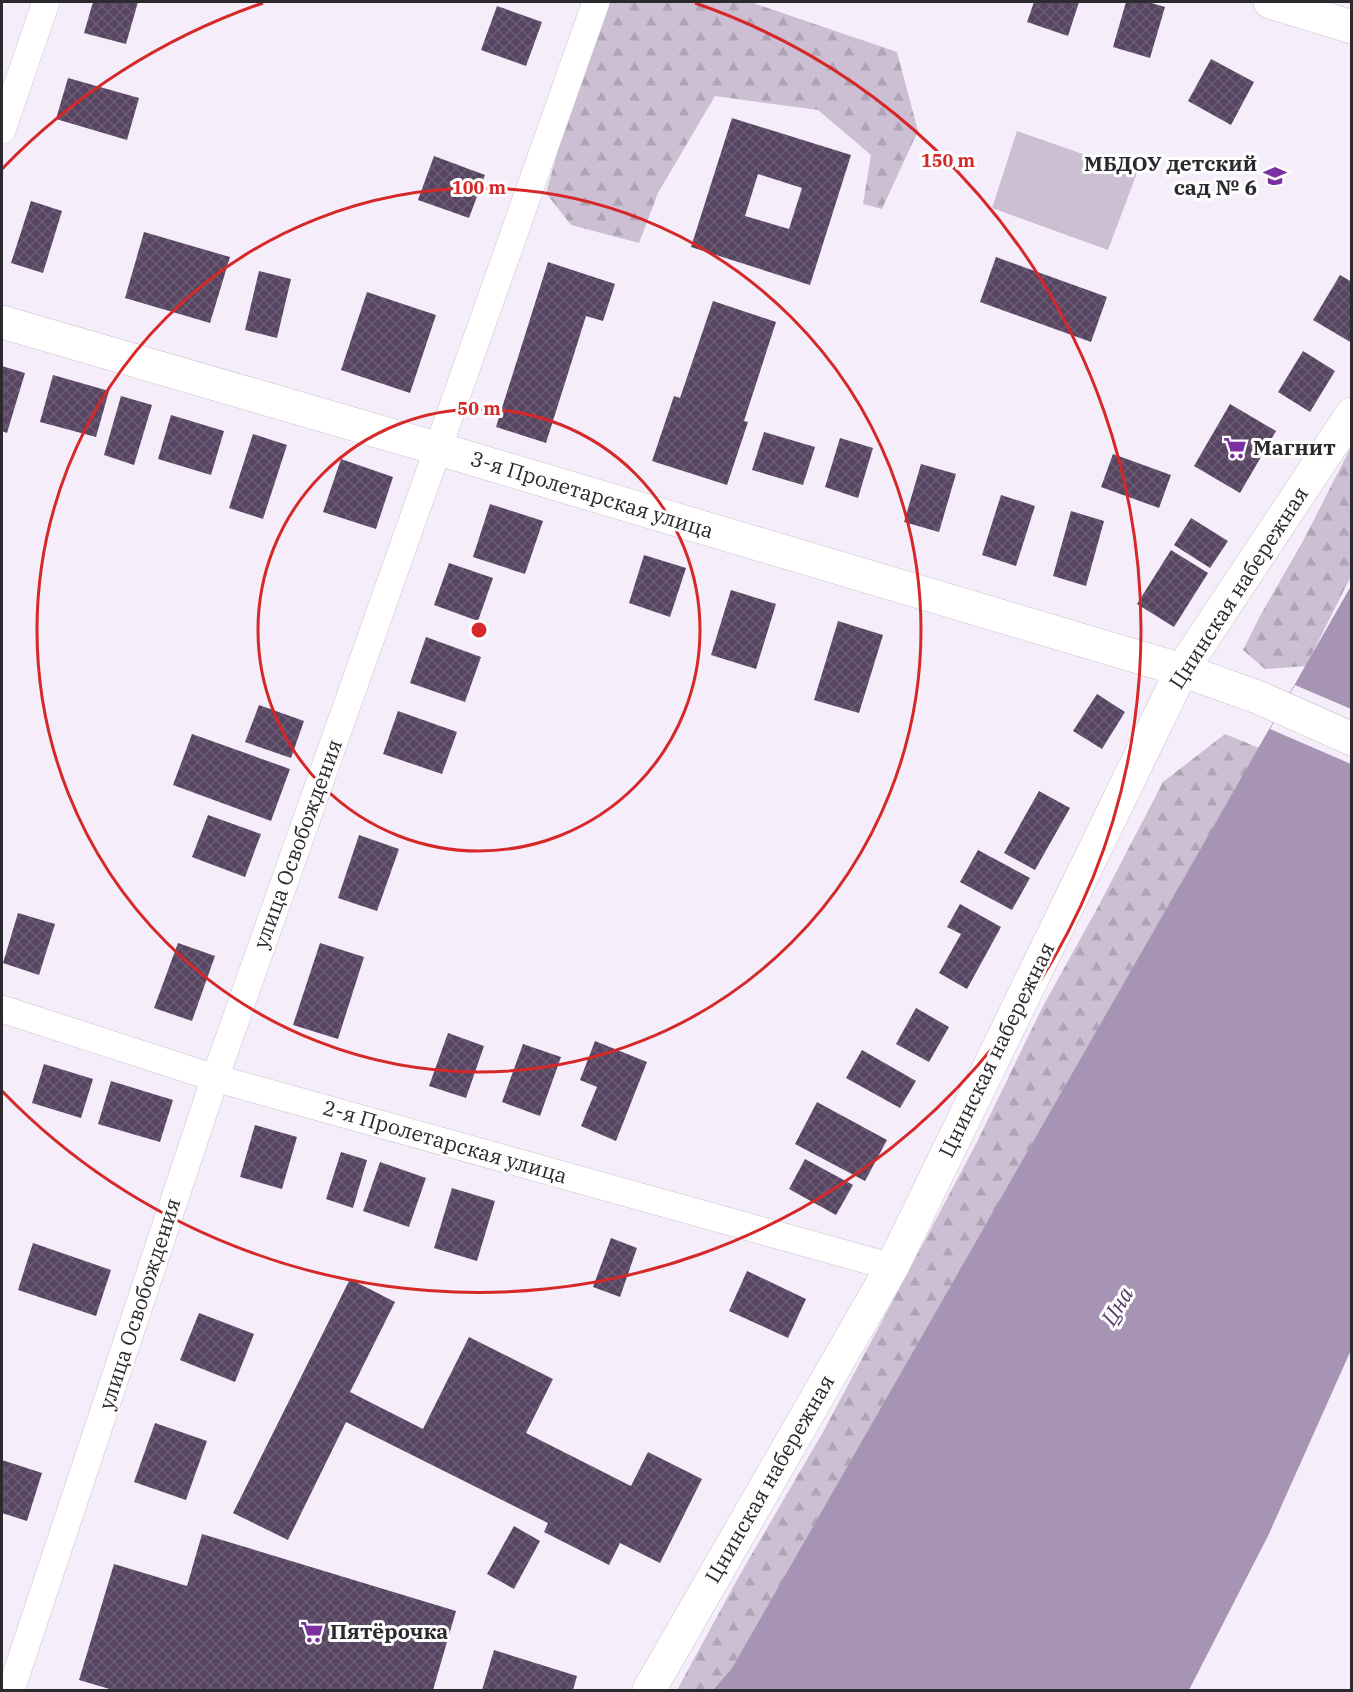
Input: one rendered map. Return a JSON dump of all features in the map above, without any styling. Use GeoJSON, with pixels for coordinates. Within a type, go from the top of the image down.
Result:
{"type":"FeatureCollection","features":[{"type":"Feature","properties":{"kind":"street"},"geometry":{"type":"LineString","coordinates":[[2,130],[46,2]]}},
{"type":"Feature","properties":{"kind":"street","name":"улица Освобождения"},"geometry":{"type":"LineString","coordinates":[[11,1690],[215,1078],[596,2]]}},
{"type":"Feature","properties":{"kind":"street"},"geometry":{"type":"LineString","coordinates":[[1270,2],[1352,27]]}},
{"type":"Feature","properties":{"kind":"street","name":"3-я Пролетарская улица"},"geometry":{"type":"LineString","coordinates":[[2,322],[439,449],[1182,670],[1260,698],[1352,739]]}},
{"type":"Feature","properties":{"kind":"street","name":"Цнинская набережная"},"geometry":{"type":"LineString","coordinates":[[649,1690],[892,1267],[1182,670],[1352,414]]}},
{"type":"Feature","properties":{"kind":"street","name":"2-я Пролетарская улица"},"geometry":{"type":"LineString","coordinates":[[2,1009],[215,1078],[892,1267]]}},
{"type":"Feature","properties":{"kind":"green space"},"geometry":{"type":"Polygon","coordinates":[[[609,2],[750,2],[897,52],[918,131],[882,209],[863,204],[871,155],[818,110],[715,96],[658,193],[639,243],[571,225],[546,193],[568,115],[609,2]]]}},
{"type":"Feature","properties":{"kind":"green space"},"geometry":{"type":"Polygon","coordinates":[[[1017,131],[1137,173],[1108,250],[992,208],[1017,131]]]}},
{"type":"Feature","properties":{"kind":"green space"},"geometry":{"type":"Polygon","coordinates":[[[1351,447],[1351,576],[1306,666],[1265,669],[1243,650],[1351,447]]]}},
{"type":"Feature","properties":{"kind":"green space"},"geometry":{"type":"Polygon","coordinates":[[[1225,734],[1259,748],[732,1668],[713,1690],[677,1690],[738,1578],[823,1432],[977,1142],[1042,1008],[1163,782],[1225,734]]]}},
{"type":"Feature","properties":{"kind":"water","name":"Цна"},"geometry":{"type":"Polygon","coordinates":[[[1351,586],[1351,1350],[1268,1536],[1189,1690],[713,1690],[732,1668],[1351,586]]]}},
{"type":"Feature","properties":{"kind":"pier"},"geometry":{"type":"Polygon","coordinates":[[[1295,685],[1351,709],[1351,764],[1270,729],[1295,685]]]}},
{"type":"Feature","properties":{"kind":"building"},"geometry":{"type":"Polygon","coordinates":[[[93,2],[138,2],[126,44],[84,33],[93,2]]]}},
{"type":"Feature","properties":{"kind":"building"},"geometry":{"type":"Polygon","coordinates":[[[1034,2],[1079,2],[1068,36],[1027,22],[1034,2]]]}},
{"type":"Feature","properties":{"kind":"building"},"geometry":{"type":"Polygon","coordinates":[[[1126,2],[1148,2],[1165,7],[1150,58],[1113,47],[1126,2]]]}},
{"type":"Feature","properties":{"kind":"building"},"geometry":{"type":"Polygon","coordinates":[[[497,6],[542,22],[526,66],[481,50],[497,6]]]}},
{"type":"Feature","properties":{"kind":"building"},"geometry":{"type":"Polygon","coordinates":[[[1211,59],[1254,82],[1231,125],[1188,101],[1211,59]]]}},
{"type":"Feature","properties":{"kind":"building"},"geometry":{"type":"Polygon","coordinates":[[[68,78],[139,98],[127,140],[56,119],[68,78]]]}},
{"type":"Feature","properties":{"kind":"building"},"geometry":{"type":"Polygon","coordinates":[[[732,118],[851,155],[810,285],[691,247],[732,118]],[[758,174],[745,216],[789,229],[802,188],[758,174]]]}},
{"type":"Feature","properties":{"kind":"building"},"geometry":{"type":"Polygon","coordinates":[[[434,156],[485,175],[469,218],[418,200],[434,156]]]}},
{"type":"Feature","properties":{"kind":"building"},"geometry":{"type":"Polygon","coordinates":[[[31,201],[62,211],[43,273],[11,263],[31,201]]]}},
{"type":"Feature","properties":{"kind":"building"},"geometry":{"type":"Polygon","coordinates":[[[144,232],[230,257],[210,323],[125,298],[144,232]]]}},
{"type":"Feature","properties":{"kind":"building"},"geometry":{"type":"Polygon","coordinates":[[[996,257],[1107,297],[1091,342],[980,302],[996,257]]]}},
{"type":"Feature","properties":{"kind":"building"},"geometry":{"type":"Polygon","coordinates":[[[548,262],[615,284],[603,321],[586,316],[546,443],[496,427],[548,262]]]}},
{"type":"Feature","properties":{"kind":"building"},"geometry":{"type":"Polygon","coordinates":[[[259,271],[291,279],[277,338],[245,330],[259,271]]]}},
{"type":"Feature","properties":{"kind":"building"},"geometry":{"type":"Polygon","coordinates":[[[1340,275],[1352,282],[1352,343],[1313,320],[1340,275]]]}},
{"type":"Feature","properties":{"kind":"building"},"geometry":{"type":"Polygon","coordinates":[[[367,292],[436,315],[410,393],[341,370],[367,292]]]}},
{"type":"Feature","properties":{"kind":"building"},"geometry":{"type":"Polygon","coordinates":[[[713,301],[776,322],[744,421],[748,422],[727,485],[652,461],[674,396],[680,398],[713,301]]]}},
{"type":"Feature","properties":{"kind":"building"},"geometry":{"type":"Polygon","coordinates":[[[1303,351],[1335,371],[1310,412],[1278,392],[1303,351]]]}},
{"type":"Feature","properties":{"kind":"building"},"geometry":{"type":"Polygon","coordinates":[[[2,366],[25,373],[7,433],[2,431],[2,366]]]}},
{"type":"Feature","properties":{"kind":"building"},"geometry":{"type":"Polygon","coordinates":[[[53,375],[109,391],[96,437],[40,422],[53,375]]]}},
{"type":"Feature","properties":{"kind":"building"},"geometry":{"type":"Polygon","coordinates":[[[121,396],[152,405],[134,465],[104,455],[121,396]]]}},
{"type":"Feature","properties":{"kind":"building","name":"Магнит"},"geometry":{"type":"Polygon","coordinates":[[[1230,404],[1276,431],[1240,493],[1194,466],[1230,404]]]}},
{"type":"Feature","properties":{"kind":"building"},"geometry":{"type":"Polygon","coordinates":[[[171,415],[224,431],[211,475],[158,459],[171,415]]]}},
{"type":"Feature","properties":{"kind":"building"},"geometry":{"type":"Polygon","coordinates":[[[764,432],[815,447],[803,485],[752,470],[764,432]]]}},
{"type":"Feature","properties":{"kind":"building"},"geometry":{"type":"Polygon","coordinates":[[[253,434],[287,445],[263,519],[229,508],[253,434]]]}},
{"type":"Feature","properties":{"kind":"building"},"geometry":{"type":"Polygon","coordinates":[[[840,438],[873,448],[858,498],[825,487],[840,438]]]}},
{"type":"Feature","properties":{"kind":"building"},"geometry":{"type":"Polygon","coordinates":[[[1113,454],[1171,475],[1159,508],[1101,487],[1113,454]]]}},
{"type":"Feature","properties":{"kind":"building"},"geometry":{"type":"Polygon","coordinates":[[[341,459],[393,477],[376,529],[323,512],[341,459]]]}},
{"type":"Feature","properties":{"kind":"building"},"geometry":{"type":"Polygon","coordinates":[[[921,464],[956,474],[939,532],[904,522],[921,464]]]}},
{"type":"Feature","properties":{"kind":"building"},"geometry":{"type":"Polygon","coordinates":[[[1001,495],[1035,506],[1016,566],[982,555],[1001,495]]]}},
{"type":"Feature","properties":{"kind":"building"},"geometry":{"type":"Polygon","coordinates":[[[490,504],[543,521],[525,574],[473,557],[490,504]]]}},
{"type":"Feature","properties":{"kind":"building"},"geometry":{"type":"Polygon","coordinates":[[[1071,511],[1104,521],[1086,586],[1053,576],[1071,511]]]}},
{"type":"Feature","properties":{"kind":"building"},"geometry":{"type":"Polygon","coordinates":[[[1191,518],[1228,541],[1210,568],[1174,545],[1191,518]]]}},
{"type":"Feature","properties":{"kind":"building"},"geometry":{"type":"Polygon","coordinates":[[[1171,550],[1208,573],[1174,627],[1137,604],[1171,550]]]}},
{"type":"Feature","properties":{"kind":"building"},"geometry":{"type":"Polygon","coordinates":[[[644,555],[686,568],[670,617],[629,603],[644,555]]]}},
{"type":"Feature","properties":{"kind":"building"},"geometry":{"type":"Polygon","coordinates":[[[449,563],[493,578],[478,621],[434,605],[449,563]]]}},
{"type":"Feature","properties":{"kind":"building"},"geometry":{"type":"Polygon","coordinates":[[[731,590],[776,604],[756,669],[711,655],[731,590]]]}},
{"type":"Feature","properties":{"kind":"building"},"geometry":{"type":"Polygon","coordinates":[[[838,621],[883,635],[859,713],[814,700],[838,621]]]}},
{"type":"Feature","properties":{"kind":"building"},"geometry":{"type":"Polygon","coordinates":[[[426,637],[481,657],[465,702],[410,683],[426,637]]]}},
{"type":"Feature","properties":{"kind":"building"},"geometry":{"type":"Polygon","coordinates":[[[1097,694],[1125,712],[1102,749],[1073,731],[1097,694]]]}},
{"type":"Feature","properties":{"kind":"building"},"geometry":{"type":"Polygon","coordinates":[[[259,705],[304,721],[291,758],[245,742],[259,705]]]}},
{"type":"Feature","properties":{"kind":"building"},"geometry":{"type":"Polygon","coordinates":[[[398,711],[457,732],[442,774],[383,754],[398,711]]]}},
{"type":"Feature","properties":{"kind":"building"},"geometry":{"type":"Polygon","coordinates":[[[192,734],[290,769],[271,821],[173,785],[192,734]]]}},
{"type":"Feature","properties":{"kind":"building"},"geometry":{"type":"Polygon","coordinates":[[[1039,791],[1070,808],[1035,870],[1004,853],[1039,791]]]}},
{"type":"Feature","properties":{"kind":"building"},"geometry":{"type":"Polygon","coordinates":[[[208,815],[261,834],[245,877],[192,857],[208,815]]]}},
{"type":"Feature","properties":{"kind":"building"},"geometry":{"type":"Polygon","coordinates":[[[359,835],[399,849],[377,911],[338,898],[359,835]]]}},
{"type":"Feature","properties":{"kind":"building"},"geometry":{"type":"Polygon","coordinates":[[[978,850],[1030,878],[1012,910],[960,882],[978,850]]]}},
{"type":"Feature","properties":{"kind":"building"},"geometry":{"type":"Polygon","coordinates":[[[960,904],[1001,927],[967,989],[939,973],[961,934],[947,927],[960,904]]]}},
{"type":"Feature","properties":{"kind":"building"},"geometry":{"type":"Polygon","coordinates":[[[18,913],[55,924],[39,975],[3,963],[18,913]]]}},
{"type":"Feature","properties":{"kind":"building"},"geometry":{"type":"Polygon","coordinates":[[[178,943],[215,956],[192,1021],[154,1008],[178,943]]]}},
{"type":"Feature","properties":{"kind":"building"},"geometry":{"type":"Polygon","coordinates":[[[320,943],[364,957],[338,1039],[293,1025],[320,943]]]}},
{"type":"Feature","properties":{"kind":"building"},"geometry":{"type":"Polygon","coordinates":[[[916,1008],[949,1027],[929,1062],[896,1044],[916,1008]]]}},
{"type":"Feature","properties":{"kind":"building"},"geometry":{"type":"Polygon","coordinates":[[[448,1033],[484,1046],[466,1098],[429,1086],[448,1033]]]}},
{"type":"Feature","properties":{"kind":"building"},"geometry":{"type":"Polygon","coordinates":[[[595,1041],[647,1062],[616,1141],[581,1126],[597,1087],[580,1080],[595,1041]]]}},
{"type":"Feature","properties":{"kind":"building"},"geometry":{"type":"Polygon","coordinates":[[[523,1044],[561,1057],[540,1116],[502,1102],[523,1044]]]}},
{"type":"Feature","properties":{"kind":"building"},"geometry":{"type":"Polygon","coordinates":[[[862,1050],[916,1081],[900,1108],[846,1078],[862,1050]]]}},
{"type":"Feature","properties":{"kind":"building"},"geometry":{"type":"Polygon","coordinates":[[[44,1064],[93,1079],[81,1118],[32,1103],[44,1064]]]}},
{"type":"Feature","properties":{"kind":"building"},"geometry":{"type":"Polygon","coordinates":[[[111,1081],[173,1100],[160,1142],[98,1124],[111,1081]]]}},
{"type":"Feature","properties":{"kind":"building"},"geometry":{"type":"Polygon","coordinates":[[[817,1102],[887,1140],[865,1181],[795,1144],[817,1102]]]}},
{"type":"Feature","properties":{"kind":"building"},"geometry":{"type":"Polygon","coordinates":[[[255,1125],[297,1137],[282,1189],[240,1177],[255,1125]]]}},
{"type":"Feature","properties":{"kind":"building"},"geometry":{"type":"Polygon","coordinates":[[[341,1152],[367,1160],[353,1208],[326,1199],[341,1152]]]}},
{"type":"Feature","properties":{"kind":"building"},"geometry":{"type":"Polygon","coordinates":[[[805,1159],[853,1185],[836,1215],[789,1189],[805,1159]]]}},
{"type":"Feature","properties":{"kind":"building"},"geometry":{"type":"Polygon","coordinates":[[[380,1162],[426,1178],[409,1227],[363,1211],[380,1162]]]}},
{"type":"Feature","properties":{"kind":"building"},"geometry":{"type":"Polygon","coordinates":[[[452,1188],[495,1201],[477,1261],[434,1248],[452,1188]]]}},
{"type":"Feature","properties":{"kind":"building"},"geometry":{"type":"Polygon","coordinates":[[[611,1238],[637,1248],[620,1297],[593,1287],[611,1238]]]}},
{"type":"Feature","properties":{"kind":"building"},"geometry":{"type":"Polygon","coordinates":[[[33,1243],[111,1270],[96,1316],[18,1290],[33,1243]]]}},
{"type":"Feature","properties":{"kind":"building"},"geometry":{"type":"Polygon","coordinates":[[[747,1271],[806,1299],[788,1338],[729,1311],[747,1271]]]}},
{"type":"Feature","properties":{"kind":"building"},"geometry":{"type":"Polygon","coordinates":[[[350,1279],[395,1302],[350,1392],[423,1429],[469,1337],[553,1379],[526,1433],[631,1486],[648,1452],[702,1479],[660,1563],[620,1543],[609,1565],[544,1532],[548,1523],[346,1422],[288,1540],[233,1513],[350,1279]]]}},
{"type":"Feature","properties":{"kind":"building"},"geometry":{"type":"Polygon","coordinates":[[[199,1313],[254,1334],[235,1382],[180,1360],[199,1313]]]}},
{"type":"Feature","properties":{"kind":"building"},"geometry":{"type":"Polygon","coordinates":[[[155,1423],[207,1441],[186,1500],[134,1482],[155,1423]]]}},
{"type":"Feature","properties":{"kind":"building"},"geometry":{"type":"Polygon","coordinates":[[[2,1460],[42,1473],[27,1521],[2,1513],[2,1460]]]}},
{"type":"Feature","properties":{"kind":"building"},"geometry":{"type":"Polygon","coordinates":[[[514,1526],[540,1541],[514,1589],[487,1574],[514,1526]]]}},
{"type":"Feature","properties":{"kind":"building"},"geometry":{"type":"Polygon","coordinates":[[[202,1534],[456,1611],[433,1690],[113,1690],[79,1680],[114,1564],[187,1586],[202,1534]]]}},
{"type":"Feature","properties":{"kind":"building"},"geometry":{"type":"Polygon","coordinates":[[[494,1650],[577,1676],[573,1690],[482,1690],[494,1650]]]}},
{"type":"Feature","properties":{"kind":"place","name":"МБДОУ детский сад № 6"},"geometry":{"type":"Point","coordinates":[1275,176]}},
{"type":"Feature","properties":{"kind":"place","name":"Магнит"},"geometry":{"type":"Point","coordinates":[1235,448]}},
{"type":"Feature","properties":{"kind":"place","name":"Пятёрочка"},"geometry":{"type":"Point","coordinates":[312,1632]}}]}
